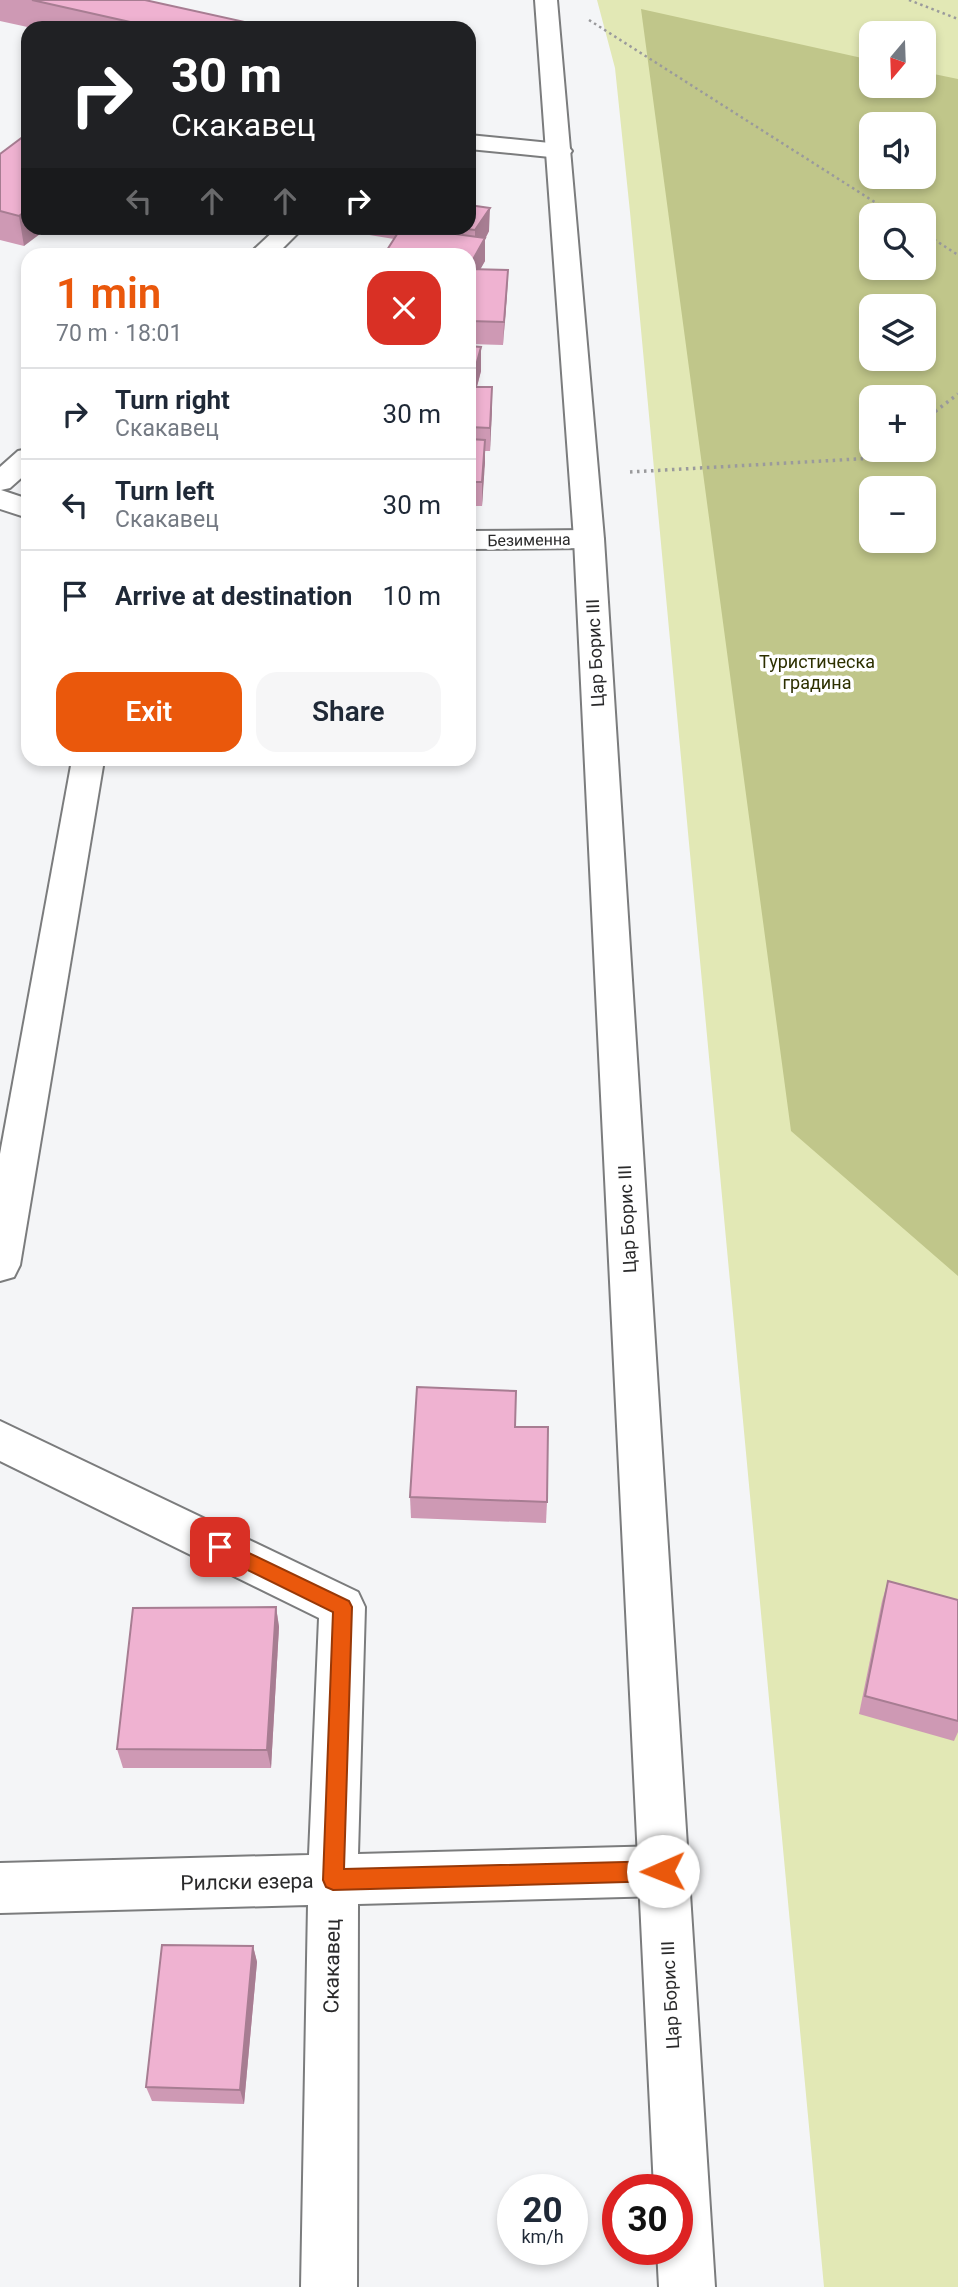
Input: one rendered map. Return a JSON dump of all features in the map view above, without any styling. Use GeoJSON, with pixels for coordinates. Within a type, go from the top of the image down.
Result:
{"type":"FeatureCollection","features":[{"type":"Feature","properties":{"kind":"main road","name":"Цар Борис III"},"geometry":{"type":"LineString","coordinates":[[546,0],[589,539],[687,2287]]}},
{"type":"Feature","properties":{"kind":"main road"},"geometry":{"type":"LineString","coordinates":[[476,143],[560,151]]}},
{"type":"Feature","properties":{"kind":"main road"},"geometry":{"type":"LineString","coordinates":[[268,248],[283,235]]}},
{"type":"Feature","properties":{"kind":"main road"},"geometry":{"type":"LineString","coordinates":[[0,482],[21,463]]}},
{"type":"Feature","properties":{"kind":"main road"},"geometry":{"type":"LineString","coordinates":[[0,499],[21,506]]}},
{"type":"Feature","properties":{"kind":"main road","name":"Безименна"},"geometry":{"type":"LineString","coordinates":[[476,540],[589,539]]}},
{"type":"Feature","properties":{"kind":"main road"},"geometry":{"type":"LineString","coordinates":[[0,1265],[87,766]]}},
{"type":"Feature","properties":{"kind":"main road","name":"Скакавец"},"geometry":{"type":"LineString","coordinates":[[0,1440],[342,1607],[333,1880],[329,2287]]}},
{"type":"Feature","properties":{"kind":"main road","name":"Рилски езера"},"geometry":{"type":"LineString","coordinates":[[0,1888],[663,1871]]}},
{"type":"Feature","properties":{"kind":"path"},"geometry":{"type":"LineString","coordinates":[[909,0],[958,19]]}},
{"type":"Feature","properties":{"kind":"path"},"geometry":{"type":"LineString","coordinates":[[580,15],[876,203]]}},
{"type":"Feature","properties":{"kind":"path"},"geometry":{"type":"LineString","coordinates":[[936,241],[958,255]]}},
{"type":"Feature","properties":{"kind":"path"},"geometry":{"type":"LineString","coordinates":[[936,411],[958,394]]}},
{"type":"Feature","properties":{"kind":"path"},"geometry":{"type":"LineString","coordinates":[[584,475],[859,459]]}},
{"type":"Feature","properties":{"kind":"green space","name":"Туристическа градина"},"geometry":{"type":"Polygon","coordinates":[[[597,0],[958,0],[958,2287],[824,2287],[615,68],[597,0]]]}},
{"type":"Feature","properties":{"kind":"green space"},"geometry":{"type":"Polygon","coordinates":[[[641,9],[859,57],[859,98],[936,98],[936,74],[958,79],[958,1276],[791,1131],[641,9]]]}},
{"type":"Feature","properties":{"kind":"building"},"geometry":{"type":"Polygon","coordinates":[[[32,0],[145,0],[240,21],[126,21],[32,0]]]}},
{"type":"Feature","properties":{"kind":"building"},"geometry":{"type":"Polygon","coordinates":[[[21,138],[19,216],[0,211],[0,154],[21,138]]]}},
{"type":"Feature","properties":{"kind":"building"},"geometry":{"type":"Polygon","coordinates":[[[476,206],[490,208],[476,229],[476,206]]]}},
{"type":"Feature","properties":{"kind":"building"},"geometry":{"type":"Polygon","coordinates":[[[397,235],[463,235],[485,238],[476,254],[476,248],[388,248],[397,235]]]}},
{"type":"Feature","properties":{"kind":"building"},"geometry":{"type":"Polygon","coordinates":[[[476,269],[508,270],[504,322],[476,321],[476,269]]]}},
{"type":"Feature","properties":{"kind":"building"},"geometry":{"type":"Polygon","coordinates":[[[476,347],[481,347],[476,366],[476,347]]]}},
{"type":"Feature","properties":{"kind":"building"},"geometry":{"type":"Polygon","coordinates":[[[476,387],[492,387],[490,428],[476,427],[476,387]]]}},
{"type":"Feature","properties":{"kind":"building"},"geometry":{"type":"Polygon","coordinates":[[[476,439],[485,440],[482,482],[476,482],[476,439]]]}},
{"type":"Feature","properties":{"kind":"building"},"geometry":{"type":"Polygon","coordinates":[[[417,1387],[516,1391],[515,1427],[548,1427],[547,1502],[410,1497],[417,1387]]]}},
{"type":"Feature","properties":{"kind":"building"},"geometry":{"type":"Polygon","coordinates":[[[888,1581],[958,1600],[958,1721],[865,1696],[888,1581]]]}},
{"type":"Feature","properties":{"kind":"building"},"geometry":{"type":"Polygon","coordinates":[[[276,1607],[267,1750],[117,1749],[133,1608],[276,1607]]]}},
{"type":"Feature","properties":{"kind":"building"},"geometry":{"type":"Polygon","coordinates":[[[162,1945],[253,1946],[240,2090],[146,2087],[162,1945]]]}},
{"type":"Feature","properties":{"kind":"route"},"geometry":{"type":"LineString","coordinates":[[220,1547],[342,1607],[333,1880],[663,1871]]}}]}
